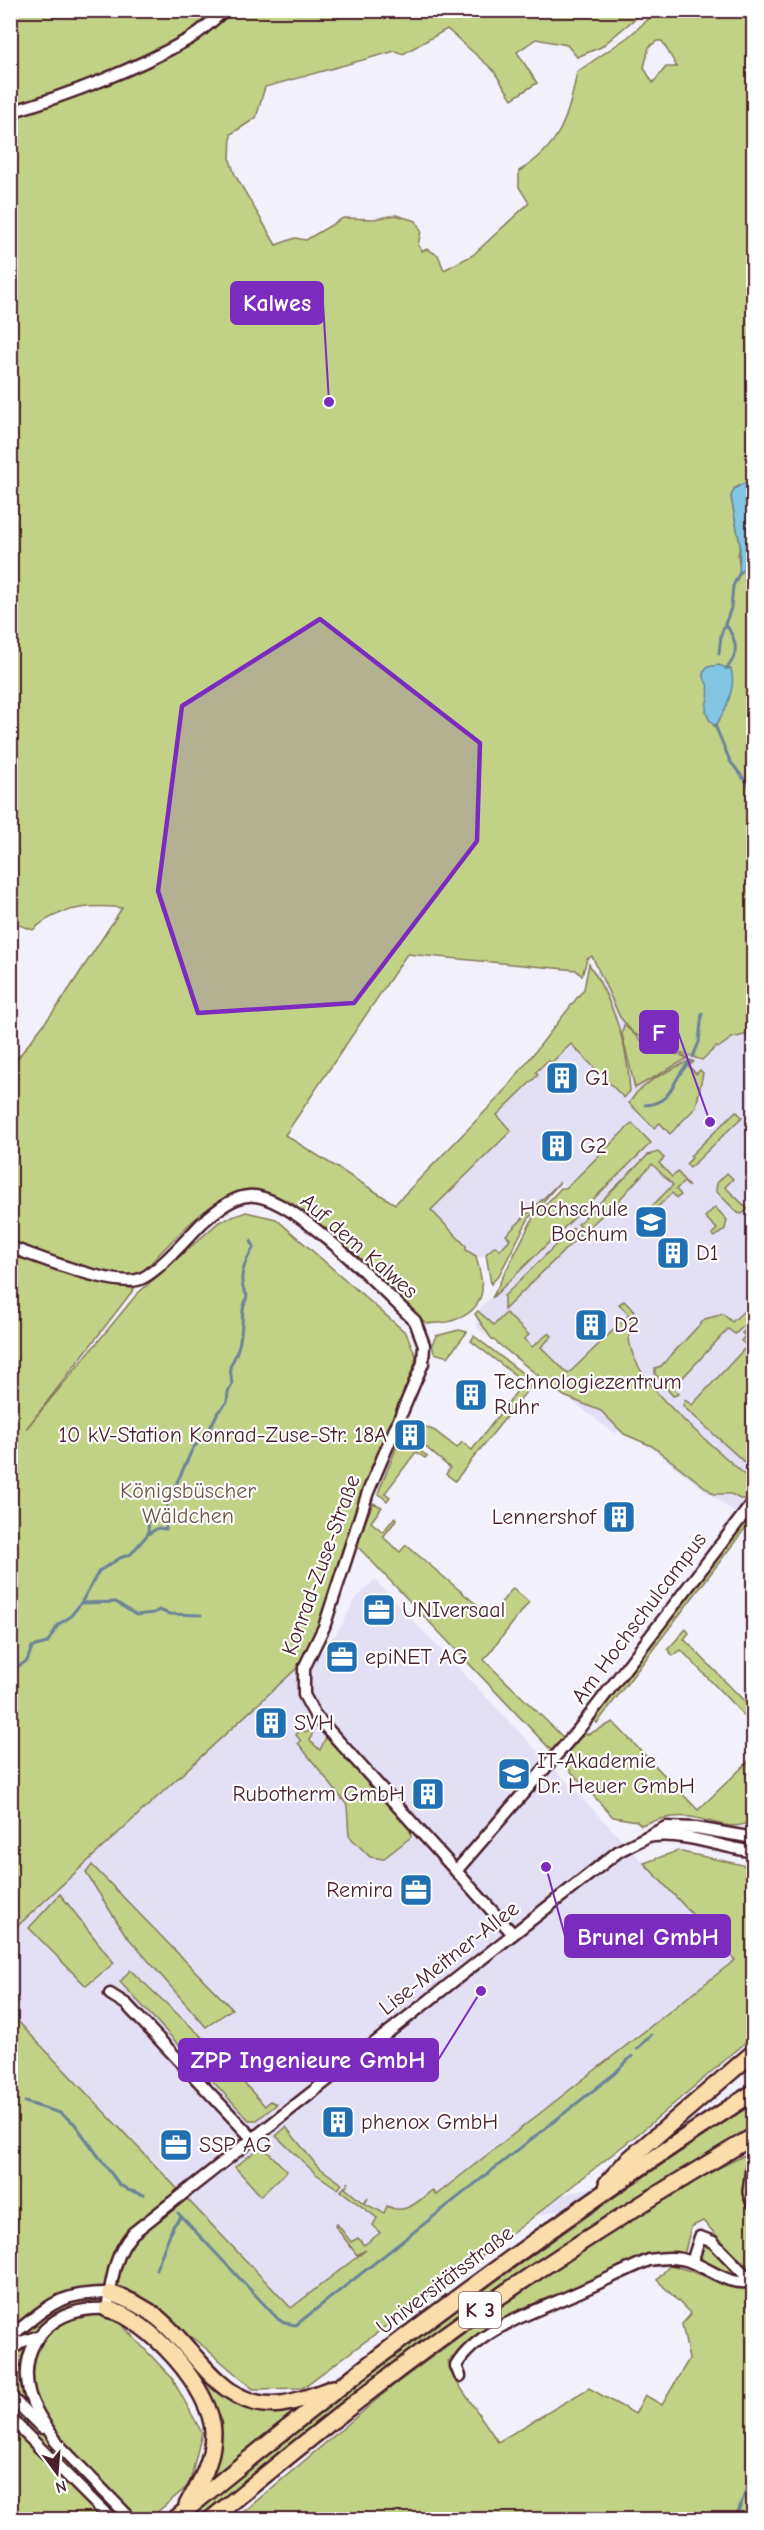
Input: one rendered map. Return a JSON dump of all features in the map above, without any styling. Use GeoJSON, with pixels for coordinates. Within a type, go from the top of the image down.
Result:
{"type":"FeatureCollection","features":[{"type":"Feature","properties":{"kind":"highway"},"geometry":{"type":"LineString","coordinates":[[586,2205],[627,2161],[753,2052]]}},
{"type":"Feature","properties":{"kind":"highway","name":"Universitätsstraße"},"geometry":{"type":"LineString","coordinates":[[179,2516],[347,2382],[586,2205],[753,2092]]}},
{"type":"Feature","properties":{"kind":"highway","name":"Universitätsstraße"},"geometry":{"type":"LineString","coordinates":[[210,2520],[393,2374],[479,2310],[559,2256],[753,2136]]}},
{"type":"Feature","properties":{"kind":"highway"},"geometry":{"type":"LineString","coordinates":[[753,2168],[751,2192],[753,2201]]}},
{"type":"Feature","properties":{"kind":"highway"},"geometry":{"type":"LineString","coordinates":[[110,2293],[133,2301],[159,2319],[210,2375],[227,2389],[247,2399],[261,2403],[287,2403],[347,2382]]}},
{"type":"Feature","properties":{"kind":"highway"},"geometry":{"type":"LineString","coordinates":[[107,2309],[118,2312],[140,2325],[164,2346],[193,2382],[210,2415],[213,2431],[208,2466],[179,2516]]}},
{"type":"Feature","properties":{"kind":"street"},"geometry":{"type":"LineString","coordinates":[[10,112],[40,104],[141,62],[190,38],[225,10]]}},
{"type":"Feature","properties":{"kind":"street","name":"Auf dem Kalwes"},"geometry":{"type":"LineString","coordinates":[[10,1247],[118,1280],[137,1280],[151,1272],[206,1220],[231,1201],[247,1196],[262,1197],[297,1213],[415,1321],[421,1333]]}},
{"type":"Feature","properties":{"kind":"street","name":"Konrad-Zuse-Straße"},"geometry":{"type":"LineString","coordinates":[[421,1333],[423,1364],[368,1492],[324,1627],[304,1668],[302,1685],[307,1705],[315,1715],[513,1934]]}},
{"type":"Feature","properties":{"kind":"street","name":"Am Hochschulcampus"},"geometry":{"type":"LineString","coordinates":[[456,1871],[579,1729],[753,1501]]}},
{"type":"Feature","properties":{"kind":"street","name":"Lise-Meitner-Allee"},"geometry":{"type":"LineString","coordinates":[[107,2309],[114,2264],[123,2245],[133,2233],[619,1851],[666,1827],[681,1827],[753,1838]]}},
{"type":"Feature","properties":{"kind":"street"},"geometry":{"type":"LineString","coordinates":[[645,1836],[687,1837],[726,1848],[753,1852]]}},
{"type":"Feature","properties":{"kind":"street"},"geometry":{"type":"LineString","coordinates":[[110,1994],[126,2004],[252,2138]]}},
{"type":"Feature","properties":{"kind":"street"},"geometry":{"type":"LineString","coordinates":[[692,2262],[700,2237],[713,2242],[752,2281]]}},
{"type":"Feature","properties":{"kind":"street"},"geometry":{"type":"LineString","coordinates":[[460,2376],[456,2366],[461,2357],[499,2328],[527,2313],[648,2260],[666,2257],[692,2262],[736,2283],[752,2281]]}},
{"type":"Feature","properties":{"kind":"street"},"geometry":{"type":"LineString","coordinates":[[10,2337],[58,2300],[79,2292],[110,2293]]}},
{"type":"Feature","properties":{"kind":"street"},"geometry":{"type":"LineString","coordinates":[[59,2445],[41,2418],[29,2394],[27,2373],[31,2354],[47,2325],[73,2311],[90,2308],[107,2309]]}},
{"type":"Feature","properties":{"kind":"street"},"geometry":{"type":"LineString","coordinates":[[10,2352],[21,2342],[39,2336]]}},
{"type":"Feature","properties":{"kind":"street"},"geometry":{"type":"LineString","coordinates":[[10,2396],[132,2520]]}},
{"type":"Feature","properties":{"kind":"street"},"geometry":{"type":"LineString","coordinates":[[10,2418],[112,2520]]}},
{"type":"Feature","properties":{"kind":"highlighted area"},"geometry":{"type":"Polygon","coordinates":[[[320,619],[480,743],[477,841],[354,1003],[198,1013],[158,891],[182,706],[320,619]]]}},
{"type":"Feature","properties":{"kind":"shaded area","name":"Hochschule Bochum"},"geometry":{"type":"Polygon","coordinates":[[[622,939],[753,1021],[754,1494],[737,1515],[622,1426],[615,1434],[478,1329],[475,1314],[512,1274],[566,1188],[561,1182],[507,1235],[510,1238],[499,1250],[495,1247],[477,1260],[466,1250],[391,1208],[502,1094],[622,939]]]}},
{"type":"Feature","properties":{"kind":"shaded area"},"geometry":{"type":"Polygon","coordinates":[[[375,1580],[735,1959],[291,2309],[11,2013],[11,1932],[297,1668],[307,1648],[322,1652],[342,1625],[355,1599],[375,1580]]]}},
{"type":"Feature","properties":{"kind":"shaded area"},"geometry":{"type":"Polygon","coordinates":[[[691,2144],[645,2184],[608,2197],[531,2217],[528,2204],[621,2179],[644,2170],[691,2144]]]}},
{"type":"Feature","properties":{"kind":"green space"},"geometry":{"type":"Polygon","coordinates":[[[11,11],[644,11],[601,47],[577,57],[567,45],[536,39],[517,52],[537,83],[512,99],[493,70],[447,29],[403,54],[395,51],[265,87],[256,118],[231,134],[230,160],[235,175],[276,245],[295,238],[306,240],[343,218],[374,219],[396,215],[416,221],[421,231],[418,245],[422,251],[427,249],[438,255],[444,270],[473,255],[529,203],[519,187],[519,171],[533,162],[553,141],[566,116],[577,72],[628,37],[652,16],[649,11],[753,11],[754,478],[734,489],[731,497],[740,544],[738,556],[740,569],[744,570],[754,551],[753,1033],[732,1038],[718,1048],[716,1047],[702,1060],[664,1048],[633,1033],[620,1017],[592,956],[587,959],[582,976],[576,970],[407,954],[285,1135],[395,1204],[502,1094],[584,989],[589,964],[612,1009],[626,1058],[630,1091],[624,1098],[571,1044],[551,1063],[548,1060],[536,1072],[538,1075],[497,1115],[511,1131],[431,1210],[466,1246],[466,1250],[476,1256],[482,1290],[475,1307],[469,1313],[453,1321],[426,1323],[292,1203],[249,1190],[228,1196],[214,1204],[186,1227],[137,1277],[120,1278],[11,1243],[10,1068],[60,1003],[122,908],[75,909],[53,916],[33,930],[11,922],[11,11]],[[657,41],[649,47],[644,68],[653,83],[666,67],[677,67],[662,41],[657,41]]]}},
{"type":"Feature","properties":{"kind":"green space"},"geometry":{"type":"Polygon","coordinates":[[[624,1025],[643,1042],[688,1058],[635,1088],[622,1034],[624,1025]]]}},
{"type":"Feature","properties":{"kind":"green space"},"geometry":{"type":"Polygon","coordinates":[[[690,1060],[694,1062],[689,1066],[696,1074],[700,1070],[703,1073],[696,1107],[670,1134],[660,1123],[654,1128],[629,1103],[637,1092],[655,1078],[690,1060]]]}},
{"type":"Feature","properties":{"kind":"green space"},"geometry":{"type":"Polygon","coordinates":[[[736,1111],[742,1117],[690,1168],[686,1164],[692,1158],[690,1156],[736,1111]]]}},
{"type":"Feature","properties":{"kind":"green space"},"geometry":{"type":"Polygon","coordinates":[[[632,1123],[651,1143],[492,1298],[533,1218],[561,1188],[566,1188],[632,1123]]]}},
{"type":"Feature","properties":{"kind":"green space"},"geometry":{"type":"Polygon","coordinates":[[[658,1152],[664,1158],[659,1163],[672,1177],[678,1172],[689,1187],[684,1182],[676,1189],[681,1195],[677,1198],[672,1193],[642,1222],[639,1219],[673,1185],[652,1164],[620,1199],[587,1229],[591,1233],[588,1235],[578,1224],[648,1155],[658,1152]]]}},
{"type":"Feature","properties":{"kind":"green space"},"geometry":{"type":"Polygon","coordinates":[[[727,1173],[733,1179],[725,1187],[748,1209],[742,1214],[738,1213],[716,1191],[717,1183],[727,1173]]]}},
{"type":"Feature","properties":{"kind":"green space"},"geometry":{"type":"Polygon","coordinates":[[[560,1182],[529,1218],[499,1275],[491,1284],[486,1254],[495,1246],[500,1250],[510,1239],[506,1235],[560,1182]]]}},
{"type":"Feature","properties":{"kind":"green space"},"geometry":{"type":"Polygon","coordinates":[[[715,1207],[727,1220],[725,1229],[715,1237],[712,1234],[717,1229],[705,1217],[715,1207]]]}},
{"type":"Feature","properties":{"kind":"green space","name":"Königsbüscher Wäldchen"},"geometry":{"type":"Polygon","coordinates":[[[246,1212],[276,1219],[406,1333],[416,1356],[413,1371],[353,1518],[321,1621],[297,1668],[11,1932],[11,1256],[134,1289],[26,1429],[137,1294],[219,1222],[246,1212]]]}},
{"type":"Feature","properties":{"kind":"green space"},"geometry":{"type":"Polygon","coordinates":[[[573,1228],[584,1239],[581,1242],[577,1238],[504,1310],[504,1296],[573,1228]]]}},
{"type":"Feature","properties":{"kind":"green space"},"geometry":{"type":"Polygon","coordinates":[[[624,1301],[634,1311],[629,1338],[634,1357],[645,1377],[679,1416],[751,1481],[753,1490],[749,1499],[740,1499],[731,1494],[714,1494],[652,1446],[624,1434],[601,1411],[564,1396],[491,1338],[475,1314],[478,1311],[494,1325],[506,1313],[529,1335],[524,1339],[532,1347],[549,1333],[552,1336],[541,1347],[568,1374],[629,1315],[619,1304],[624,1301]]]}},
{"type":"Feature","properties":{"kind":"green space"},"geometry":{"type":"Polygon","coordinates":[[[744,1311],[752,1319],[735,1334],[728,1329],[673,1388],[679,1394],[673,1396],[655,1374],[655,1368],[661,1366],[705,1319],[723,1314],[732,1322],[744,1311]]]}},
{"type":"Feature","properties":{"kind":"green space"},"geometry":{"type":"Polygon","coordinates":[[[753,1322],[753,1470],[683,1406],[685,1400],[692,1405],[747,1346],[741,1341],[745,1336],[742,1333],[753,1322]]]}},
{"type":"Feature","properties":{"kind":"green space"},"geometry":{"type":"Polygon","coordinates":[[[459,1330],[467,1332],[448,1357],[434,1353],[432,1344],[436,1336],[459,1330]]]}},
{"type":"Feature","properties":{"kind":"green space"},"geometry":{"type":"Polygon","coordinates":[[[474,1336],[534,1382],[455,1481],[446,1474],[450,1468],[413,1436],[415,1433],[411,1430],[407,1434],[402,1431],[407,1420],[411,1421],[435,1431],[457,1448],[462,1442],[472,1450],[524,1382],[471,1341],[474,1336]]]}},
{"type":"Feature","properties":{"kind":"green space"},"geometry":{"type":"Polygon","coordinates":[[[401,1436],[427,1456],[425,1458],[416,1452],[385,1493],[390,1497],[387,1501],[378,1493],[401,1436]]]}},
{"type":"Feature","properties":{"kind":"green space"},"geometry":{"type":"Polygon","coordinates":[[[373,1503],[382,1507],[371,1522],[383,1532],[395,1517],[397,1519],[383,1537],[400,1552],[406,1545],[490,1616],[513,1588],[529,1602],[484,1660],[564,1738],[553,1752],[358,1547],[357,1542],[373,1503]]]}},
{"type":"Feature","properties":{"kind":"green space"},"geometry":{"type":"Polygon","coordinates":[[[748,1515],[753,1518],[597,1723],[592,1718],[748,1515]]]}},
{"type":"Feature","properties":{"kind":"green space"},"geometry":{"type":"Polygon","coordinates":[[[686,1629],[689,1633],[684,1639],[753,1710],[753,1725],[681,1650],[673,1656],[668,1649],[686,1629]]]}},
{"type":"Feature","properties":{"kind":"green space"},"geometry":{"type":"Polygon","coordinates":[[[613,1722],[698,1810],[753,1757],[753,1819],[747,1823],[732,1826],[691,1817],[678,1817],[659,1819],[641,1825],[637,1821],[613,1817],[565,1765],[570,1759],[566,1750],[579,1734],[589,1734],[613,1722]]]}},
{"type":"Feature","properties":{"kind":"green space"},"geometry":{"type":"Polygon","coordinates":[[[301,1729],[305,1732],[313,1731],[310,1741],[320,1750],[326,1737],[410,1829],[411,1837],[383,1859],[370,1857],[349,1836],[347,1805],[298,1743],[301,1741],[296,1735],[301,1729]]]}},
{"type":"Feature","properties":{"kind":"green space"},"geometry":{"type":"Polygon","coordinates":[[[677,1851],[748,1866],[754,1930],[754,2035],[643,2130],[518,2229],[302,2388],[253,2389],[203,2346],[128,2290],[125,2304],[150,2320],[209,2382],[300,2409],[210,2481],[219,2442],[165,2338],[145,2319],[124,2307],[121,2324],[172,2378],[202,2433],[189,2485],[149,2519],[11,2519],[10,2013],[291,2308],[366,2250],[357,2255],[335,2226],[337,2224],[351,2242],[358,2238],[364,2245],[380,2233],[373,2225],[377,2218],[341,2191],[349,2182],[345,2188],[363,2203],[368,2198],[365,2204],[384,2213],[387,2206],[400,2209],[411,2206],[432,2190],[436,2195],[735,1960],[644,1863],[677,1851]]]}},
{"type":"Feature","properties":{"kind":"green space"},"geometry":{"type":"Polygon","coordinates":[[[92,1865],[232,2009],[206,2027],[125,1934],[86,1873],[92,1865]]]}},
{"type":"Feature","properties":{"kind":"green space"},"geometry":{"type":"Polygon","coordinates":[[[60,1894],[114,1963],[86,1986],[29,1928],[60,1894]]]}},
{"type":"Feature","properties":{"kind":"green space"},"geometry":{"type":"Polygon","coordinates":[[[130,1970],[199,2034],[265,2106],[270,2101],[277,2104],[257,2120],[249,2120],[120,1982],[130,1970]]]}},
{"type":"Feature","properties":{"kind":"green space"},"geometry":{"type":"Polygon","coordinates":[[[753,2103],[753,2128],[613,2212],[519,2273],[379,2376],[198,2519],[187,2520],[394,2356],[607,2202],[753,2103]]]}},
{"type":"Feature","properties":{"kind":"green space"},"geometry":{"type":"Polygon","coordinates":[[[286,2127],[317,2166],[342,2184],[338,2189],[316,2174],[276,2136],[286,2127]]]}},
{"type":"Feature","properties":{"kind":"green space"},"geometry":{"type":"Polygon","coordinates":[[[262,2146],[287,2171],[261,2196],[235,2167],[262,2146]]]}},
{"type":"Feature","properties":{"kind":"green space"},"geometry":{"type":"Polygon","coordinates":[[[753,2151],[753,2269],[735,2255],[703,2221],[691,2227],[684,2255],[666,2254],[513,2312],[448,2361],[454,2378],[498,2442],[589,2388],[635,2414],[645,2395],[662,2405],[689,2359],[682,2324],[691,2314],[657,2280],[670,2265],[722,2282],[753,2287],[753,2519],[234,2520],[393,2386],[552,2268],[709,2173],[753,2151]]]}},
{"type":"Feature","properties":{"kind":"green space"},"geometry":{"type":"Polygon","coordinates":[[[707,2245],[736,2273],[737,2278],[703,2261],[700,2253],[707,2245]]]}},
{"type":"Feature","properties":{"kind":"water"},"geometry":{"type":"Polygon","coordinates":[[[753,478],[753,551],[739,576],[740,544],[731,497],[734,489],[753,478]]]}},
{"type":"Feature","properties":{"kind":"water"},"geometry":{"type":"Polygon","coordinates":[[[718,665],[731,669],[732,684],[726,707],[715,727],[707,715],[709,692],[703,673],[708,667],[718,665]]]}},
{"type":"Feature","properties":{"kind":"waterway"},"geometry":{"type":"LineString","coordinates":[[719,654],[721,635],[731,608],[733,586],[740,572]]}},
{"type":"Feature","properties":{"kind":"waterway"},"geometry":{"type":"LineString","coordinates":[[725,623],[735,646],[734,657],[726,669]]}},
{"type":"Feature","properties":{"kind":"waterway"},"geometry":{"type":"LineString","coordinates":[[715,725],[730,761],[754,792]]}},
{"type":"Feature","properties":{"kind":"waterway"},"geometry":{"type":"LineString","coordinates":[[693,1056],[699,1042],[702,1013]]}},
{"type":"Feature","properties":{"kind":"waterway"},"geometry":{"type":"LineString","coordinates":[[645,1105],[662,1100],[690,1062]]}},
{"type":"Feature","properties":{"kind":"waterway"},"geometry":{"type":"LineString","coordinates":[[10,1671],[27,1661],[32,1647],[47,1643],[59,1624],[70,1617],[81,1603],[99,1571],[131,1554],[148,1534],[158,1528],[166,1529],[167,1504],[193,1448],[208,1432],[218,1412],[227,1402],[232,1384],[230,1367],[239,1345],[247,1295],[242,1278],[245,1264],[254,1247],[251,1241]]}},
{"type":"Feature","properties":{"kind":"waterway"},"geometry":{"type":"LineString","coordinates":[[148,1534],[149,1512]]}},
{"type":"Feature","properties":{"kind":"waterway"},"geometry":{"type":"LineString","coordinates":[[81,1603],[116,1602],[136,1615],[154,1613],[159,1610],[169,1614],[201,1615]]}},
{"type":"Feature","properties":{"kind":"waterway"},"geometry":{"type":"LineString","coordinates":[[637,2049],[651,2035]]}},
{"type":"Feature","properties":{"kind":"waterway"},"geometry":{"type":"LineString","coordinates":[[178,2213],[278,2319],[284,2323],[296,2325],[614,2074],[632,2056]]}},
{"type":"Feature","properties":{"kind":"waterway"},"geometry":{"type":"LineString","coordinates":[[25,2102],[60,2113],[74,2123],[119,2184],[128,2190],[144,2195]]}},
{"type":"Feature","properties":{"kind":"waterway"},"geometry":{"type":"LineString","coordinates":[[156,2269],[173,2226],[181,2217]]}},
{"type":"Feature","properties":{"kind":"waterway"},"geometry":{"type":"LineString","coordinates":[[735,2520],[754,2469]]}},
{"type":"Feature","properties":{"kind":"place","name":"Kalwes"},"geometry":{"type":"Point","coordinates":[329,402]}},
{"type":"Feature","properties":{"kind":"place","name":"G1"},"geometry":{"type":"Point","coordinates":[562,1078]}},
{"type":"Feature","properties":{"kind":"place","name":"F"},"geometry":{"type":"Point","coordinates":[710,1122]}},
{"type":"Feature","properties":{"kind":"place","name":"G2"},"geometry":{"type":"Point","coordinates":[557,1146]}},
{"type":"Feature","properties":{"kind":"place","name":"Hochschule Bochum"},"geometry":{"type":"Point","coordinates":[651,1222]}},
{"type":"Feature","properties":{"kind":"place","name":"D1"},"geometry":{"type":"Point","coordinates":[673,1253]}},
{"type":"Feature","properties":{"kind":"place","name":"D2"},"geometry":{"type":"Point","coordinates":[591,1325]}},
{"type":"Feature","properties":{"kind":"place","name":"Technologiezentrum Ruhr"},"geometry":{"type":"Point","coordinates":[471,1395]}},
{"type":"Feature","properties":{"kind":"place","name":"10 kV-Station Konrad-Zuse-Str. 18A"},"geometry":{"type":"Point","coordinates":[410,1435]}},
{"type":"Feature","properties":{"kind":"place","name":"Lennershof"},"geometry":{"type":"Point","coordinates":[619,1517]}},
{"type":"Feature","properties":{"kind":"place","name":"UNIversaal"},"geometry":{"type":"Point","coordinates":[379,1610]}},
{"type":"Feature","properties":{"kind":"place","name":"epiNET AG"},"geometry":{"type":"Point","coordinates":[342,1657]}},
{"type":"Feature","properties":{"kind":"place","name":"SVH"},"geometry":{"type":"Point","coordinates":[271,1723]}},
{"type":"Feature","properties":{"kind":"place","name":"IT-Akademie Dr. Heuer GmbH"},"geometry":{"type":"Point","coordinates":[514,1774]}},
{"type":"Feature","properties":{"kind":"place","name":"Rubotherm GmbH"},"geometry":{"type":"Point","coordinates":[428,1794]}},
{"type":"Feature","properties":{"kind":"place","name":"Brunel GmbH"},"geometry":{"type":"Point","coordinates":[546,1867]}},
{"type":"Feature","properties":{"kind":"place","name":"Remira"},"geometry":{"type":"Point","coordinates":[416,1890]}},
{"type":"Feature","properties":{"kind":"place","name":"ZPP Ingenieure GmbH"},"geometry":{"type":"Point","coordinates":[481,1991]}},
{"type":"Feature","properties":{"kind":"place","name":"phenox GmbH"},"geometry":{"type":"Point","coordinates":[338,2122]}},
{"type":"Feature","properties":{"kind":"place","name":"SSP AG"},"geometry":{"type":"Point","coordinates":[176,2145]}}]}
